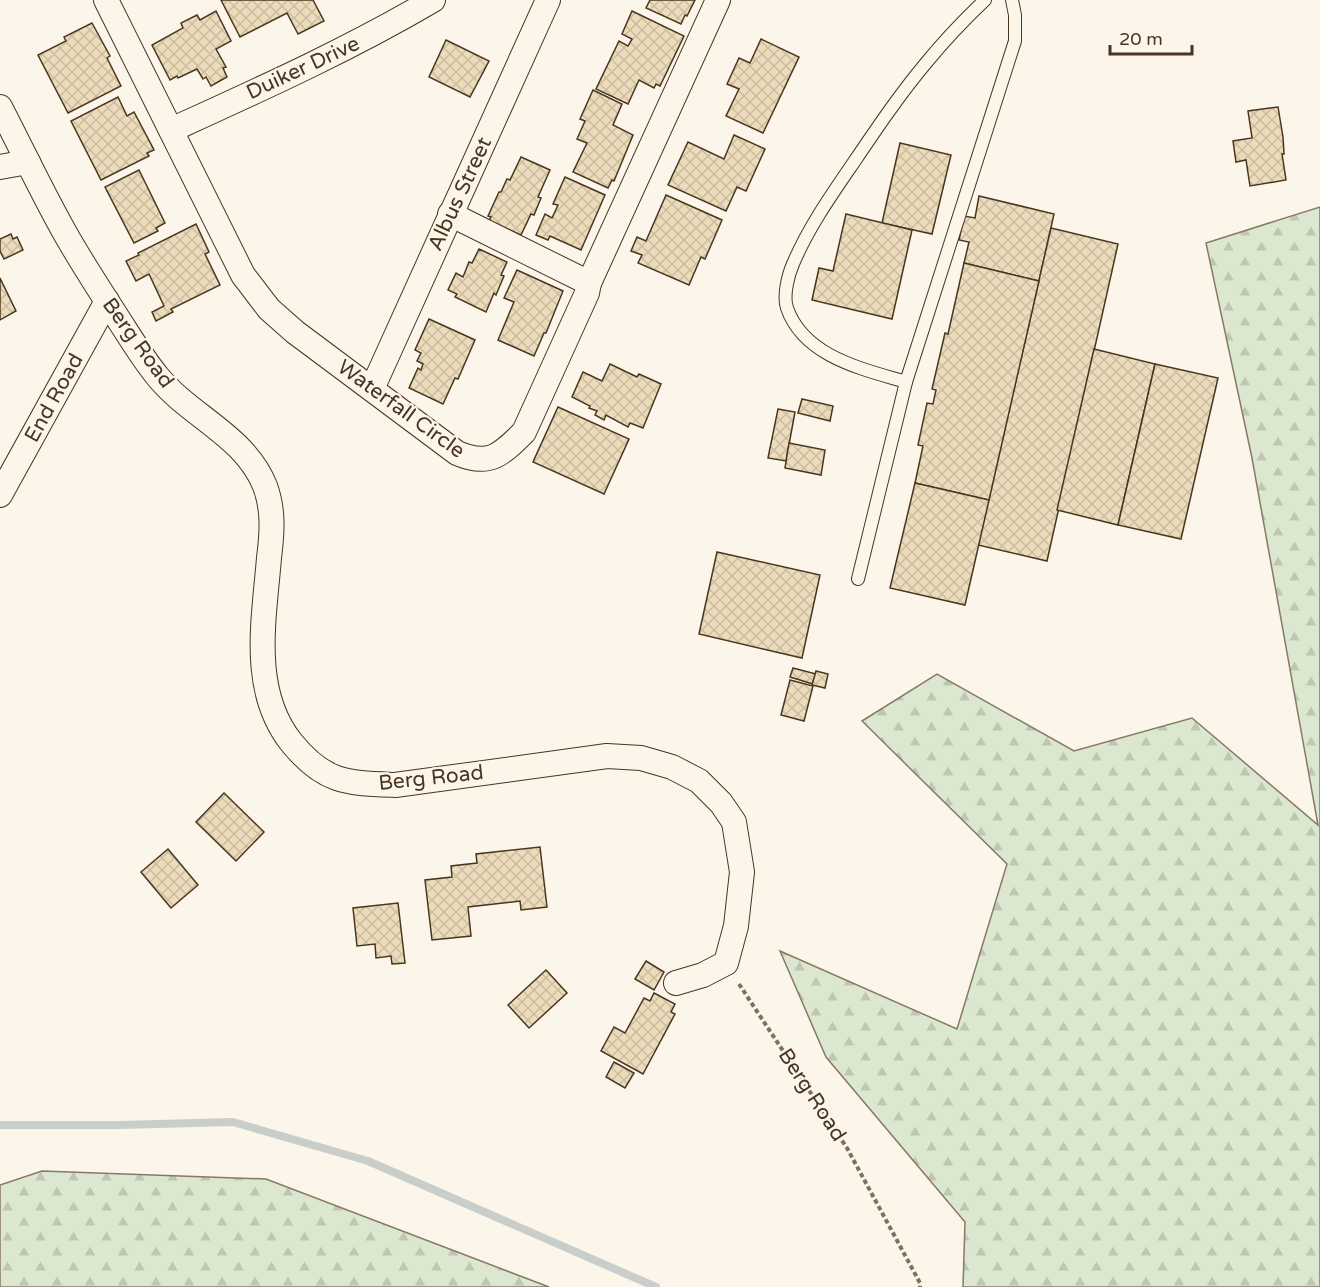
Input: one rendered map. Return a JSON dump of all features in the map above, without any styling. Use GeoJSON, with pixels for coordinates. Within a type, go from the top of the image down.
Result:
{"type":"FeatureCollection","features":[{"type":"Feature","properties":{"kind":"street","name":"Waterfall Circle"},"geometry":{"type":"LineString","coordinates":[[106,0],[243,275],[269,309],[456,453],[473,460],[491,458],[508,449],[525,432],[718,0]]}},
{"type":"Feature","properties":{"kind":"street","name":"Duiker Drive"},"geometry":{"type":"LineString","coordinates":[[171,130],[303,70],[375,34],[433,0]]}},
{"type":"Feature","properties":{"kind":"street","name":"Albus Street"},"geometry":{"type":"LineString","coordinates":[[372,389],[548,0]]}},
{"type":"Feature","properties":{"kind":"street","name":"Berg Road"},"geometry":{"type":"LineString","coordinates":[[0,107],[69,240],[106,301],[158,377],[176,396],[232,440],[250,460],[265,486],[273,520],[262,647],[265,678],[272,712],[305,759],[332,778],[360,784],[395,785],[607,756],[641,758],[672,766],[699,780],[721,803],[734,822],[742,872],[736,926],[726,963]]}},
{"type":"Feature","properties":{"kind":"street"},"geometry":{"type":"LineString","coordinates":[[0,168],[28,162]]}},
{"type":"Feature","properties":{"kind":"street"},"geometry":{"type":"LineString","coordinates":[[450,214],[590,283]]}},
{"type":"Feature","properties":{"kind":"street","name":"End Road"},"geometry":{"type":"LineString","coordinates":[[0,495],[106,301]]}},
{"type":"Feature","properties":{"kind":"street"},"geometry":{"type":"LineString","coordinates":[[676,983],[703,975],[726,963]]}},
{"type":"Feature","properties":{"kind":"lane"},"geometry":{"type":"LineString","coordinates":[[906,382],[846,364],[813,345],[793,322],[786,305],[787,288],[792,265],[828,201],[882,121],[953,31],[985,0]]}},
{"type":"Feature","properties":{"kind":"lane"},"geometry":{"type":"LineString","coordinates":[[858,579],[906,382],[1015,41],[1015,15],[1012,0]]}},
{"type":"Feature","properties":{"kind":"path","name":"Berg Road"},"geometry":{"type":"LineString","coordinates":[[726,963],[847,1148],[920,1282],[920,1287]]}},
{"type":"Feature","properties":{"kind":"green space"},"geometry":{"type":"Polygon","coordinates":[[[1320,207],[1320,1287],[963,1287],[965,1222],[826,1057],[780,951],[957,1029],[1007,864],[862,721],[937,674],[1074,751],[1192,718],[1318,825],[1252,458],[1206,243],[1320,207]]]}},
{"type":"Feature","properties":{"kind":"green space"},"geometry":{"type":"Polygon","coordinates":[[[42,1171],[266,1179],[549,1287],[0,1287],[0,1185],[42,1171]]]}},
{"type":"Feature","properties":{"kind":"building"},"geometry":{"type":"Polygon","coordinates":[[[221,0],[313,0],[324,21],[298,34],[287,13],[240,37],[221,0]]]}},
{"type":"Feature","properties":{"kind":"building"},"geometry":{"type":"Polygon","coordinates":[[[650,0],[695,0],[681,24],[646,8],[650,0]]]}},
{"type":"Feature","properties":{"kind":"building"},"geometry":{"type":"Polygon","coordinates":[[[216,11],[231,41],[216,49],[226,67],[223,68],[227,77],[211,86],[206,77],[203,79],[197,69],[170,80],[152,45],[183,28],[181,23],[197,15],[200,20],[216,11]]]}},
{"type":"Feature","properties":{"kind":"building"},"geometry":{"type":"Polygon","coordinates":[[[632,11],[684,36],[660,86],[656,84],[654,88],[639,80],[628,104],[596,89],[619,41],[628,46],[632,39],[622,34],[632,11]]]}},
{"type":"Feature","properties":{"kind":"building"},"geometry":{"type":"Polygon","coordinates":[[[92,23],[110,56],[107,58],[121,86],[68,113],[38,55],[66,41],[64,37],[92,23]]]}},
{"type":"Feature","properties":{"kind":"building"},"geometry":{"type":"Polygon","coordinates":[[[761,39],[799,57],[763,133],[726,116],[739,89],[727,84],[739,58],[750,63],[761,39]]]}},
{"type":"Feature","properties":{"kind":"building"},"geometry":{"type":"Polygon","coordinates":[[[446,40],[489,61],[470,97],[429,77],[446,40]]]}},
{"type":"Feature","properties":{"kind":"building"},"geometry":{"type":"Polygon","coordinates":[[[593,90],[622,104],[613,125],[633,135],[614,181],[612,180],[608,188],[573,172],[587,143],[577,139],[585,121],[580,119],[593,90]]]}},
{"type":"Feature","properties":{"kind":"building"},"geometry":{"type":"Polygon","coordinates":[[[118,97],[127,116],[134,112],[154,150],[147,153],[149,156],[101,180],[71,121],[118,97]]]}},
{"type":"Feature","properties":{"kind":"building"},"geometry":{"type":"Polygon","coordinates":[[[1278,107],[1286,180],[1250,186],[1246,160],[1236,162],[1233,141],[1252,138],[1248,111],[1278,107]]]}},
{"type":"Feature","properties":{"kind":"building"},"geometry":{"type":"Polygon","coordinates":[[[734,135],[765,149],[746,191],[737,187],[726,211],[668,185],[688,142],[724,159],[734,135]]]}},
{"type":"Feature","properties":{"kind":"building"},"geometry":{"type":"Polygon","coordinates":[[[900,143],[951,155],[932,234],[882,223],[900,143]]]}},
{"type":"Feature","properties":{"kind":"building"},"geometry":{"type":"Polygon","coordinates":[[[521,157],[550,170],[538,197],[541,198],[534,215],[531,214],[521,235],[489,221],[491,217],[488,216],[499,192],[507,179],[510,180],[521,157]]]}},
{"type":"Feature","properties":{"kind":"building"},"geometry":{"type":"Polygon","coordinates":[[[139,170],[165,223],[156,228],[158,231],[134,243],[105,187],[139,170]]]}},
{"type":"Feature","properties":{"kind":"building"},"geometry":{"type":"Polygon","coordinates":[[[565,177],[605,195],[581,250],[550,236],[548,240],[536,235],[545,214],[552,218],[558,205],[553,204],[565,177]]]}},
{"type":"Feature","properties":{"kind":"building"},"geometry":{"type":"Polygon","coordinates":[[[666,195],[722,220],[705,259],[701,257],[689,285],[638,263],[642,255],[631,251],[637,237],[646,241],[666,195]]]}},
{"type":"Feature","properties":{"kind":"building"},"geometry":{"type":"Polygon","coordinates":[[[979,196],[1054,214],[1039,281],[964,263],[969,242],[959,240],[964,216],[975,218],[979,196]]]}},
{"type":"Feature","properties":{"kind":"building"},"geometry":{"type":"Polygon","coordinates":[[[846,214],[912,230],[892,319],[812,300],[819,268],[833,271],[846,214]]]}},
{"type":"Feature","properties":{"kind":"building"},"geometry":{"type":"Polygon","coordinates":[[[196,224],[209,252],[205,254],[220,285],[171,309],[173,312],[156,321],[152,312],[164,306],[149,274],[136,281],[126,261],[196,224]]]}},
{"type":"Feature","properties":{"kind":"building"},"geometry":{"type":"Polygon","coordinates":[[[1051,228],[1118,244],[1047,561],[978,545],[1051,228]]]}},
{"type":"Feature","properties":{"kind":"building"},"geometry":{"type":"Polygon","coordinates":[[[11,234],[13,239],[17,237],[23,250],[4,259],[0,251],[0,239],[11,234]]]}},
{"type":"Feature","properties":{"kind":"building"},"geometry":{"type":"Polygon","coordinates":[[[479,249],[507,262],[501,275],[504,276],[486,312],[455,297],[457,294],[448,290],[456,273],[463,277],[469,262],[472,263],[479,249]]]}},
{"type":"Feature","properties":{"kind":"building"},"geometry":{"type":"Polygon","coordinates":[[[964,263],[1039,281],[989,500],[915,483],[923,446],[918,445],[927,403],[933,404],[936,390],[932,389],[945,333],[948,334],[964,263]]]}},
{"type":"Feature","properties":{"kind":"building"},"geometry":{"type":"Polygon","coordinates":[[[517,270],[563,291],[534,356],[498,340],[514,302],[504,298],[517,270]]]}},
{"type":"Feature","properties":{"kind":"building"},"geometry":{"type":"Polygon","coordinates":[[[0,278],[16,311],[0,320],[0,278]]]}},
{"type":"Feature","properties":{"kind":"building"},"geometry":{"type":"Polygon","coordinates":[[[429,319],[475,340],[458,379],[455,378],[443,404],[409,388],[418,368],[421,370],[423,364],[417,361],[421,353],[415,350],[429,319]]]}},
{"type":"Feature","properties":{"kind":"building"},"geometry":{"type":"Polygon","coordinates":[[[1094,349],[1155,364],[1118,525],[1057,510],[1094,349]]]}},
{"type":"Feature","properties":{"kind":"building"},"geometry":{"type":"Polygon","coordinates":[[[610,364],[637,377],[639,374],[661,384],[643,428],[630,423],[628,427],[606,415],[604,420],[595,415],[597,411],[572,397],[583,372],[602,381],[610,364]]]}},
{"type":"Feature","properties":{"kind":"building"},"geometry":{"type":"Polygon","coordinates":[[[1155,364],[1218,378],[1181,539],[1118,525],[1155,364]]]}},
{"type":"Feature","properties":{"kind":"building"},"geometry":{"type":"Polygon","coordinates":[[[802,399],[833,406],[830,421],[798,413],[802,399]]]}},
{"type":"Feature","properties":{"kind":"building"},"geometry":{"type":"Polygon","coordinates":[[[558,407],[629,439],[604,494],[533,462],[558,407]]]}},
{"type":"Feature","properties":{"kind":"building"},"geometry":{"type":"Polygon","coordinates":[[[778,409],[795,412],[786,461],[768,458],[778,409]]]}},
{"type":"Feature","properties":{"kind":"building"},"geometry":{"type":"Polygon","coordinates":[[[789,443],[825,450],[821,475],[785,468],[789,443]]]}},
{"type":"Feature","properties":{"kind":"building"},"geometry":{"type":"Polygon","coordinates":[[[915,483],[989,500],[965,605],[890,588],[915,483]]]}},
{"type":"Feature","properties":{"kind":"building"},"geometry":{"type":"Polygon","coordinates":[[[717,552],[820,575],[802,658],[699,634],[717,552]]]}},
{"type":"Feature","properties":{"kind":"building"},"geometry":{"type":"Polygon","coordinates":[[[793,668],[816,674],[813,684],[790,677],[793,668]]]}},
{"type":"Feature","properties":{"kind":"building"},"geometry":{"type":"Polygon","coordinates":[[[816,671],[828,674],[825,688],[812,685],[816,671]]]}},
{"type":"Feature","properties":{"kind":"building"},"geometry":{"type":"Polygon","coordinates":[[[790,680],[813,686],[804,721],[781,715],[790,680]]]}},
{"type":"Feature","properties":{"kind":"building"},"geometry":{"type":"Polygon","coordinates":[[[224,793],[264,832],[236,861],[196,822],[224,793]]]}},
{"type":"Feature","properties":{"kind":"building"},"geometry":{"type":"Polygon","coordinates":[[[540,847],[547,907],[521,910],[520,901],[468,907],[471,936],[432,940],[425,880],[452,877],[451,866],[477,863],[476,854],[540,847]]]}},
{"type":"Feature","properties":{"kind":"building"},"geometry":{"type":"Polygon","coordinates":[[[168,849],[198,885],[171,908],[141,872],[168,849]]]}},
{"type":"Feature","properties":{"kind":"building"},"geometry":{"type":"Polygon","coordinates":[[[398,903],[405,963],[392,964],[391,956],[376,958],[375,944],[357,946],[353,908],[398,903]]]}},
{"type":"Feature","properties":{"kind":"building"},"geometry":{"type":"Polygon","coordinates":[[[646,961],[664,972],[654,990],[635,979],[646,961]]]}},
{"type":"Feature","properties":{"kind":"building"},"geometry":{"type":"Polygon","coordinates":[[[546,970],[567,993],[529,1028],[508,1005],[546,970]]]}},
{"type":"Feature","properties":{"kind":"building"},"geometry":{"type":"Polygon","coordinates":[[[654,993],[675,1004],[671,1012],[675,1014],[643,1074],[601,1051],[614,1027],[625,1033],[644,998],[650,1001],[654,993]]]}},
{"type":"Feature","properties":{"kind":"building"},"geometry":{"type":"Polygon","coordinates":[[[614,1062],[634,1073],[625,1088],[606,1077],[614,1062]]]}},
{"type":"Feature","properties":{"kind":"waterway"},"geometry":{"type":"LineString","coordinates":[[0,1125],[233,1122],[368,1161],[656,1287]]}}]}
